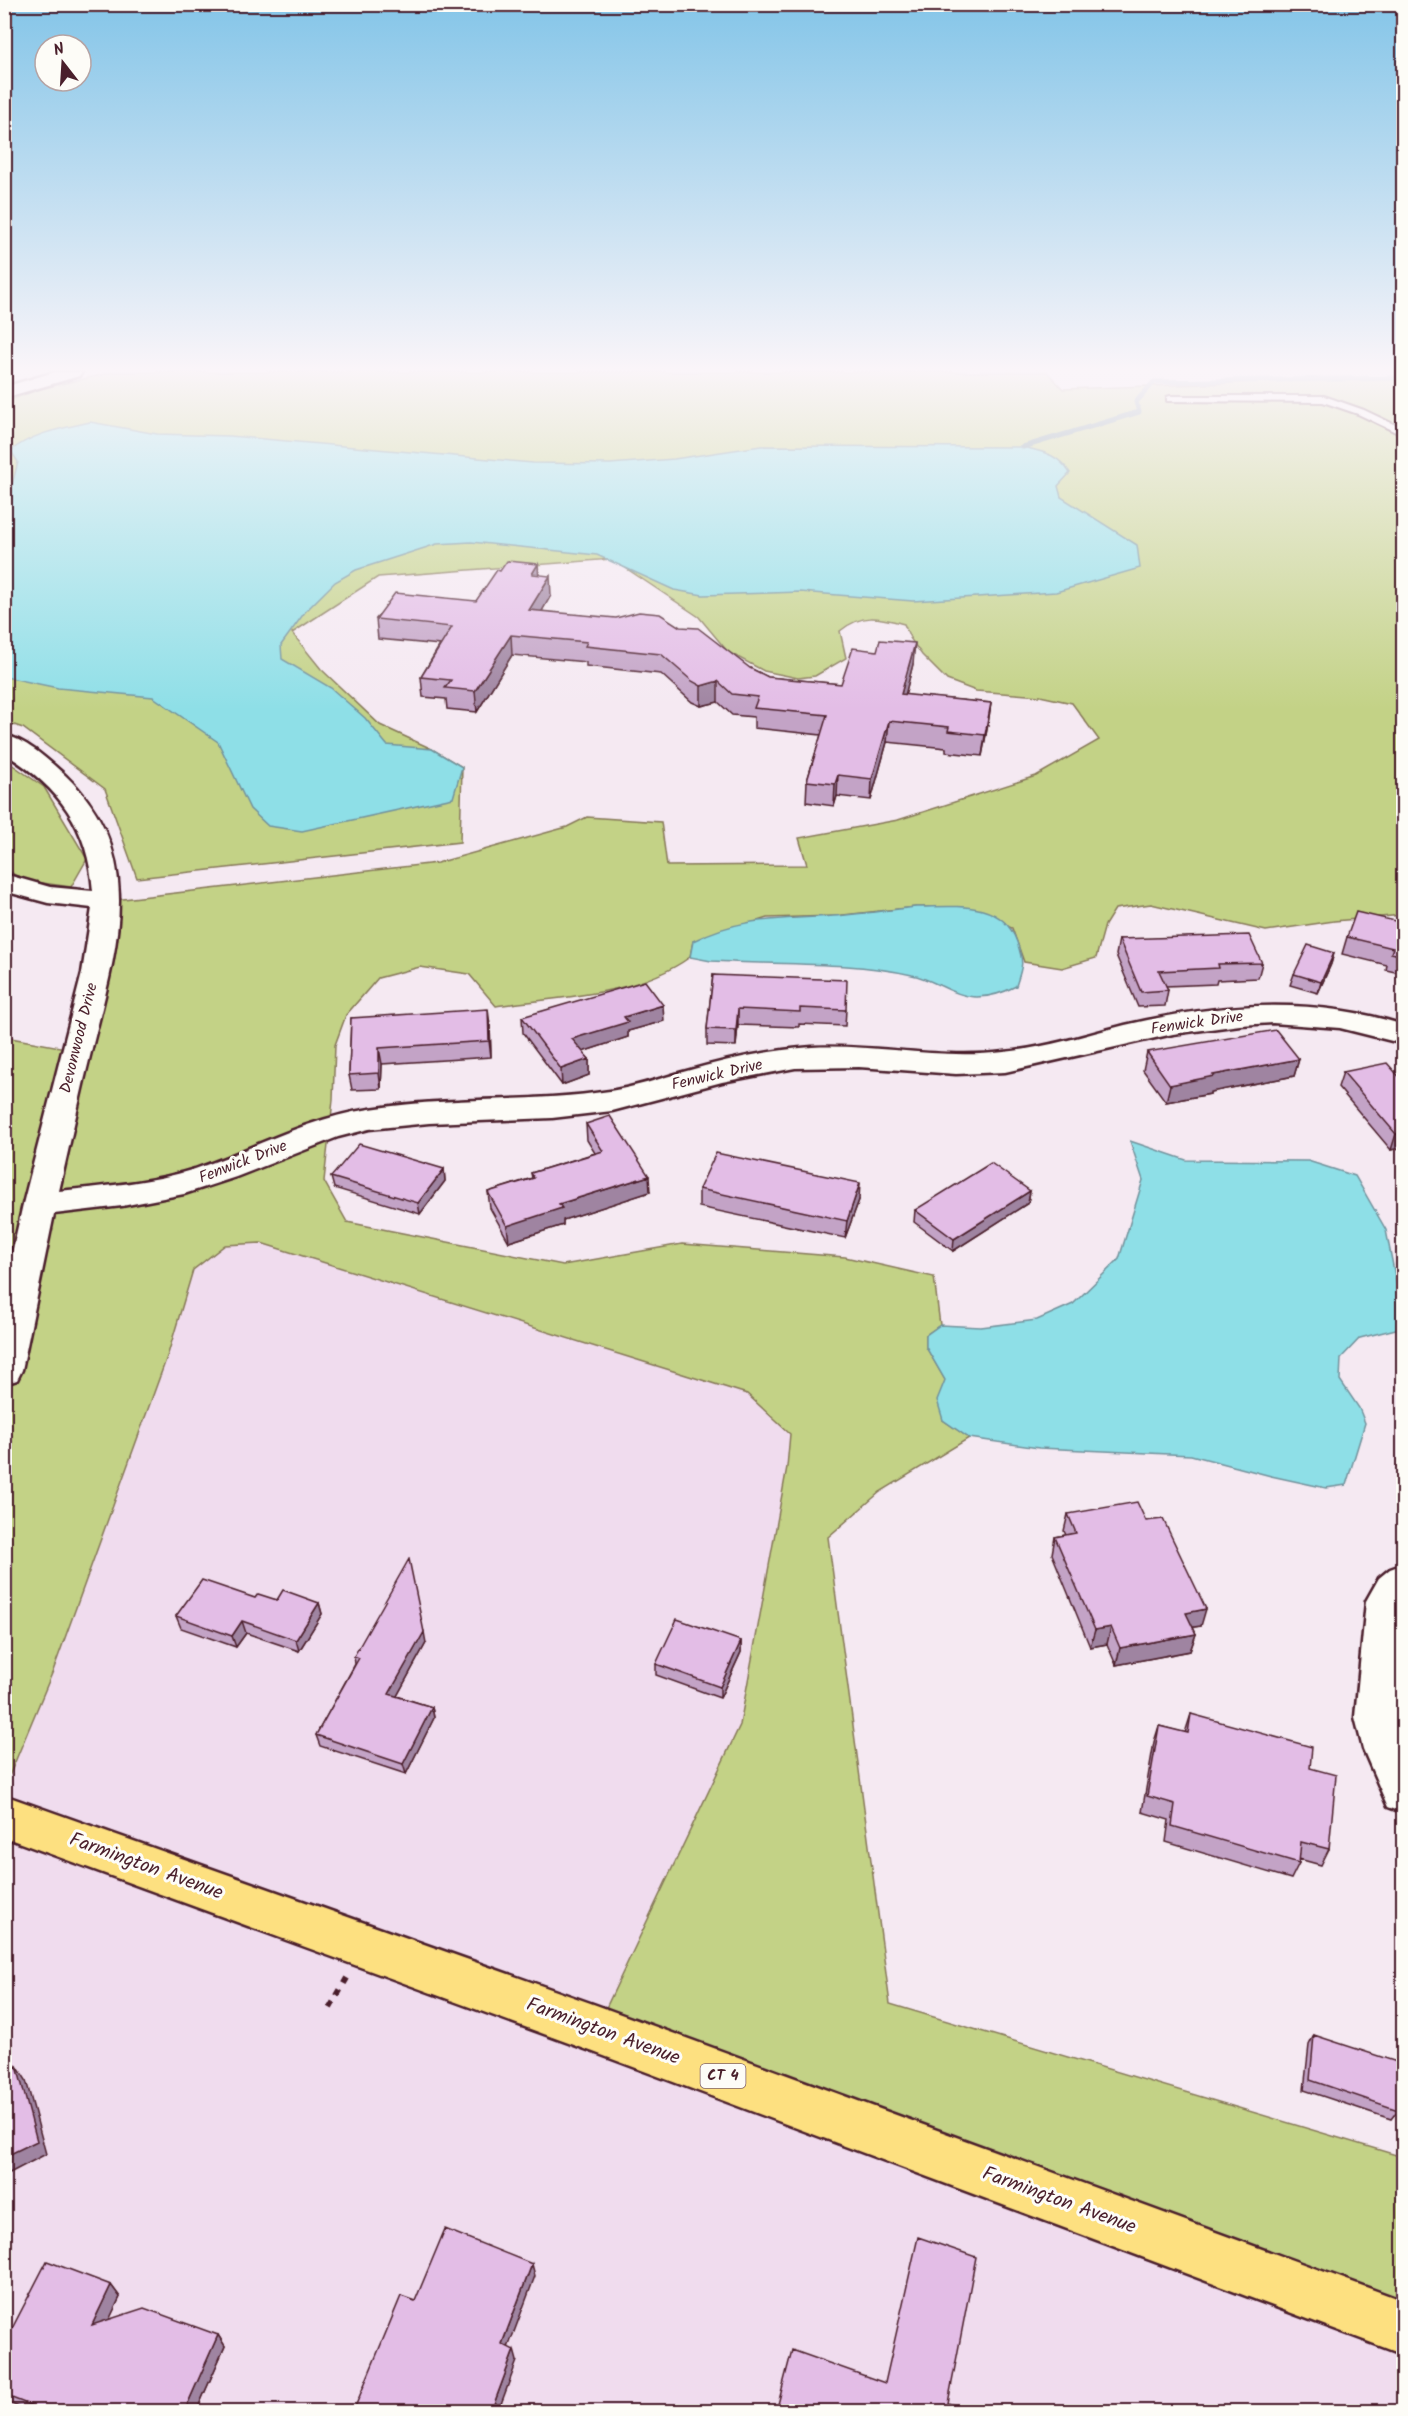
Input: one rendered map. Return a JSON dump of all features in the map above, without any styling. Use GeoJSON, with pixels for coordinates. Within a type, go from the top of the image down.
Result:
{"type":"FeatureCollection","features":[{"type":"Feature","properties":{"kind":"main road","name":"Farmington Avenue"},"geometry":{"type":"LineString","coordinates":[[4,1816],[596,2029],[1404,2328]]}},
{"type":"Feature","properties":{"kind":"street","name":"Devonwood Drive"},"geometry":{"type":"LineString","coordinates":[[4,742],[30,757],[59,782],[81,809],[99,848],[104,867],[106,901],[98,962],[39,1204],[4,1370]]}},
{"type":"Feature","properties":{"kind":"street"},"geometry":{"type":"LineString","coordinates":[[4,882],[48,895],[106,901]]}},
{"type":"Feature","properties":{"kind":"street","name":"Fenwick Drive"},"geometry":{"type":"LineString","coordinates":[[39,1204],[152,1190],[187,1183],[340,1124],[404,1115],[546,1109],[614,1101],[733,1069],[796,1059],[851,1056],[991,1063],[1028,1058],[1175,1024],[1272,1015],[1316,1016],[1349,1020],[1404,1035]]}},
{"type":"Feature","properties":{"kind":"street"},"geometry":{"type":"LineString","coordinates":[[1404,1581],[1393,1590],[1386,1601],[1376,1717],[1385,1749],[1404,1793]]}},
{"type":"Feature","properties":{"kind":"shaded area"},"geometry":{"type":"Polygon","coordinates":[[[261,1243],[747,1394],[790,1434],[787,1467],[740,1725],[596,2029],[1403,2328],[1403,2411],[5,2412],[5,1786],[53,1671],[168,1354],[193,1270],[225,1245],[261,1243]]]}},
{"type":"Feature","properties":{"kind":"green space"},"geometry":{"type":"Polygon","coordinates":[[[5,485],[1403,485],[1403,915],[1334,921],[1266,931],[1151,904],[1115,909],[1105,925],[1096,958],[1062,968],[1024,962],[1012,928],[961,907],[916,907],[834,916],[767,918],[693,941],[690,957],[646,980],[597,993],[496,1006],[469,974],[420,967],[378,978],[346,1015],[335,1045],[333,1100],[324,1181],[347,1222],[563,1265],[682,1244],[845,1257],[934,1277],[940,1325],[926,1335],[926,1347],[945,1380],[943,1420],[969,1438],[880,1492],[828,1537],[890,2004],[1403,2157],[1403,2328],[596,2029],[740,1725],[787,1467],[790,1434],[747,1394],[261,1243],[225,1245],[193,1270],[168,1354],[53,1671],[5,1786],[5,1037],[76,1050],[106,901],[437,863],[567,827],[587,817],[661,822],[667,866],[807,865],[799,838],[898,820],[1036,776],[1099,740],[1072,703],[1040,696],[976,691],[947,680],[922,655],[910,638],[904,624],[878,618],[856,621],[840,631],[846,658],[815,676],[798,678],[764,671],[728,652],[699,617],[612,559],[378,577],[292,633],[321,669],[380,725],[432,749],[462,767],[460,842],[137,878],[105,789],[23,728],[5,722],[5,485]]]}},
{"type":"Feature","properties":{"kind":"green space"},"geometry":{"type":"Polygon","coordinates":[[[4,759],[44,787],[87,859],[71,887],[21,880],[5,867],[4,759]]]}},
{"type":"Feature","properties":{"kind":"water"},"geometry":{"type":"Polygon","coordinates":[[[11,485],[1059,485],[1061,497],[1137,545],[1140,568],[1056,592],[913,601],[800,592],[703,595],[674,590],[597,555],[471,542],[437,544],[356,570],[335,582],[305,612],[281,645],[282,659],[331,688],[365,718],[387,745],[432,749],[462,767],[453,798],[302,831],[268,826],[250,809],[218,742],[153,697],[58,688],[5,677],[5,499],[11,485]]]}},
{"type":"Feature","properties":{"kind":"water"},"geometry":{"type":"Polygon","coordinates":[[[916,907],[975,908],[1000,918],[1010,928],[1021,955],[1021,968],[1016,986],[997,994],[977,997],[960,994],[920,977],[863,967],[711,961],[690,957],[693,941],[745,923],[916,907]]]}},
{"type":"Feature","properties":{"kind":"water"},"geometry":{"type":"Polygon","coordinates":[[[1130,1141],[1186,1160],[1308,1161],[1355,1176],[1386,1230],[1404,1327],[1360,1338],[1341,1358],[1340,1380],[1359,1408],[1365,1423],[1346,1485],[1326,1488],[1191,1455],[1039,1448],[969,1438],[943,1420],[937,1400],[945,1380],[926,1347],[926,1335],[940,1325],[981,1327],[1037,1320],[1073,1304],[1119,1259],[1143,1180],[1130,1141]]]}},
{"type":"Feature","properties":{"kind":"building"},"geometry":{"type":"Polygon","coordinates":[[[507,561],[538,564],[532,574],[550,576],[529,610],[616,618],[639,612],[660,614],[680,627],[698,628],[750,668],[768,677],[841,684],[853,648],[877,651],[880,640],[915,643],[901,694],[991,703],[985,735],[948,731],[949,727],[889,721],[872,779],[838,775],[835,784],[807,781],[827,715],[754,708],[758,697],[732,694],[718,681],[701,686],[661,654],[585,646],[587,642],[511,635],[475,691],[445,688],[451,680],[421,677],[452,627],[376,619],[395,593],[476,601],[497,570],[500,571],[507,561]]]}},
{"type":"Feature","properties":{"kind":"building"},"geometry":{"type":"Polygon","coordinates":[[[1356,912],[1404,923],[1404,956],[1391,953],[1393,948],[1347,937],[1356,912]]]}},
{"type":"Feature","properties":{"kind":"building"},"geometry":{"type":"Polygon","coordinates":[[[1249,935],[1262,963],[1218,964],[1219,968],[1159,971],[1168,990],[1141,992],[1119,939],[1249,935]]]}},
{"type":"Feature","properties":{"kind":"building"},"geometry":{"type":"Polygon","coordinates":[[[1308,945],[1334,953],[1321,982],[1294,974],[1308,945]]]}},
{"type":"Feature","properties":{"kind":"building"},"geometry":{"type":"Polygon","coordinates":[[[713,975],[847,980],[846,1010],[800,1008],[800,1012],[738,1009],[736,1030],[707,1029],[713,975]]]}},
{"type":"Feature","properties":{"kind":"building"},"geometry":{"type":"Polygon","coordinates":[[[645,981],[663,1005],[624,1017],[628,1022],[572,1039],[589,1059],[561,1069],[522,1017],[645,981]]]}},
{"type":"Feature","properties":{"kind":"building"},"geometry":{"type":"Polygon","coordinates":[[[488,1009],[489,1041],[379,1048],[379,1073],[349,1075],[351,1018],[488,1009]]]}},
{"type":"Feature","properties":{"kind":"building"},"geometry":{"type":"Polygon","coordinates":[[[1276,1030],[1299,1059],[1170,1085],[1147,1052],[1276,1030]]]}},
{"type":"Feature","properties":{"kind":"building"},"geometry":{"type":"Polygon","coordinates":[[[1387,1063],[1404,1082],[1404,1133],[1396,1134],[1343,1072],[1387,1063]]]}},
{"type":"Feature","properties":{"kind":"building"},"geometry":{"type":"Polygon","coordinates":[[[610,1116],[649,1176],[559,1204],[562,1208],[507,1226],[488,1192],[534,1178],[531,1173],[603,1151],[586,1124],[610,1116]]]}},
{"type":"Feature","properties":{"kind":"building"},"geometry":{"type":"Polygon","coordinates":[[[359,1144],[444,1169],[418,1203],[331,1177],[359,1144]]]}},
{"type":"Feature","properties":{"kind":"building"},"geometry":{"type":"Polygon","coordinates":[[[716,1153],[860,1183],[847,1221],[699,1189],[716,1153]]]}},
{"type":"Feature","properties":{"kind":"building"},"geometry":{"type":"Polygon","coordinates":[[[991,1163],[1030,1191],[954,1239],[915,1210],[991,1163]]]}},
{"type":"Feature","properties":{"kind":"building"},"geometry":{"type":"Polygon","coordinates":[[[1137,1502],[1146,1521],[1163,1519],[1206,1609],[1186,1613],[1196,1634],[1120,1648],[1111,1627],[1095,1630],[1055,1537],[1076,1533],[1068,1514],[1137,1502]]]}},
{"type":"Feature","properties":{"kind":"building"},"geometry":{"type":"Polygon","coordinates":[[[409,1559],[424,1632],[389,1694],[432,1707],[403,1764],[316,1735],[359,1658],[354,1656],[409,1559]]]}},
{"type":"Feature","properties":{"kind":"building"},"geometry":{"type":"Polygon","coordinates":[[[202,1580],[255,1598],[258,1594],[277,1600],[283,1590],[319,1603],[296,1640],[242,1621],[232,1636],[176,1616],[202,1580]]]}},
{"type":"Feature","properties":{"kind":"building"},"geometry":{"type":"Polygon","coordinates":[[[677,1619],[741,1641],[720,1687],[656,1664],[677,1619]]]}},
{"type":"Feature","properties":{"kind":"building"},"geometry":{"type":"Polygon","coordinates":[[[1191,1714],[1312,1747],[1310,1768],[1336,1775],[1329,1849],[1301,1842],[1299,1863],[1172,1826],[1175,1804],[1147,1796],[1159,1726],[1188,1733],[1191,1714]]]}},
{"type":"Feature","properties":{"kind":"building"},"geometry":{"type":"Polygon","coordinates":[[[1314,2035],[1400,2063],[1398,2110],[1310,2080],[1314,2035]]]}},
{"type":"Feature","properties":{"kind":"building"},"geometry":{"type":"Polygon","coordinates":[[[17,2066],[37,2141],[4,2157],[4,2072],[17,2066]]]}},
{"type":"Feature","properties":{"kind":"building"},"geometry":{"type":"Polygon","coordinates":[[[445,2229],[532,2264],[502,2344],[514,2350],[491,2412],[353,2412],[401,2296],[415,2301],[445,2229]]]}},
{"type":"Feature","properties":{"kind":"building"},"geometry":{"type":"Polygon","coordinates":[[[918,2237],[976,2257],[948,2403],[959,2407],[958,2412],[776,2412],[792,2350],[885,2383],[918,2237]]]}},
{"type":"Feature","properties":{"kind":"building"},"geometry":{"type":"Polygon","coordinates":[[[47,2261],[111,2285],[92,2325],[144,2308],[218,2335],[184,2412],[48,2412],[4,2395],[4,2344],[47,2261]]]}}]}
